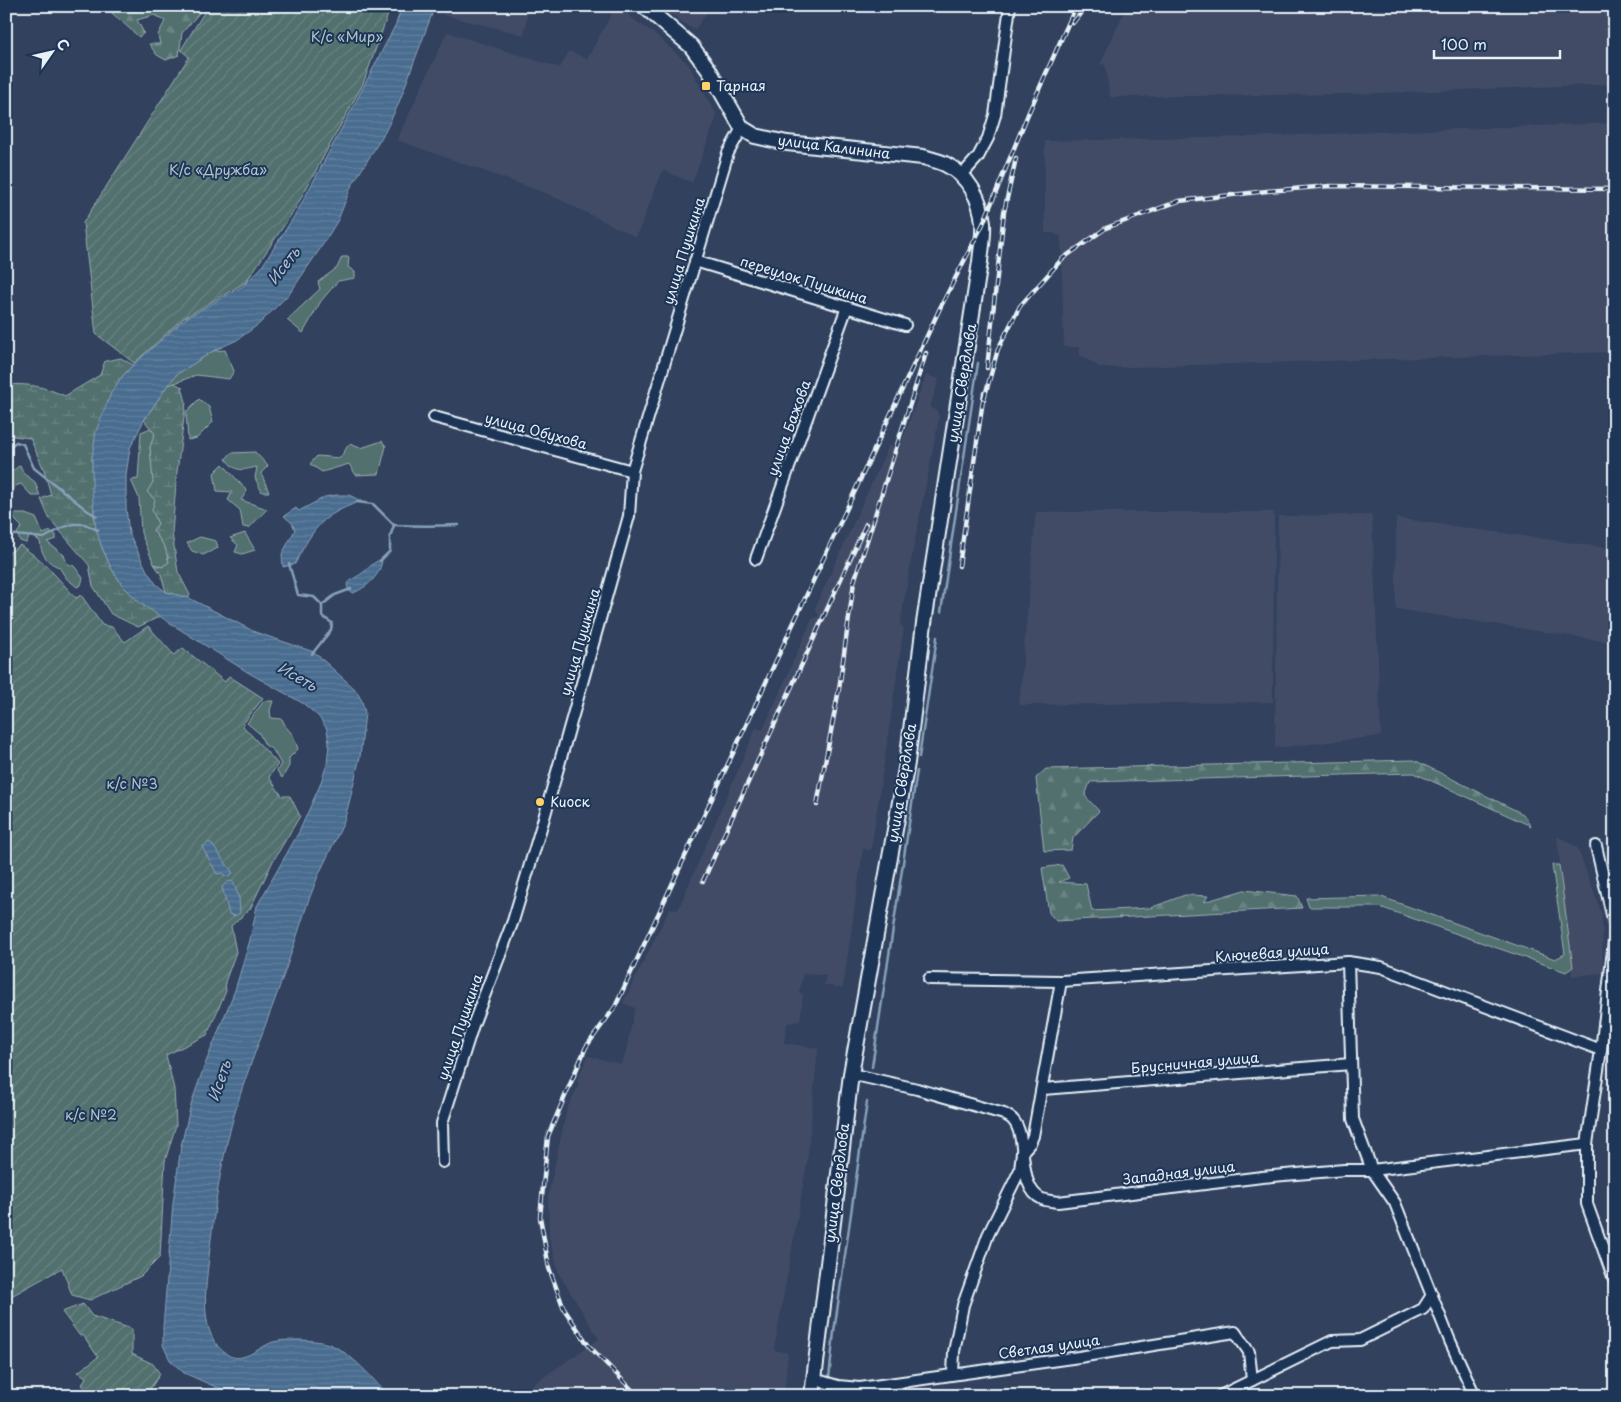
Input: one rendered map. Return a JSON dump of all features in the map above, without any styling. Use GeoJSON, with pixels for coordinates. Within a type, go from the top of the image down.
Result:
{"type":"FeatureCollection","features":[{"type":"Feature","properties":{"kind":"main road"},"geometry":{"type":"LineString","coordinates":[[644,6],[691,46],[709,70],[742,128]]}},
{"type":"Feature","properties":{"kind":"main road","name":"улица Калинина"},"geometry":{"type":"LineString","coordinates":[[742,128],[755,136],[787,143],[923,157],[945,164],[962,175]]}},
{"type":"Feature","properties":{"kind":"main road","name":"улица Свердлова"},"geometry":{"type":"LineString","coordinates":[[812,1396],[851,1074],[907,763],[924,623],[980,262],[983,224],[979,202],[962,175]]}},
{"type":"Feature","properties":{"kind":"street"},"geometry":{"type":"LineString","coordinates":[[962,175],[978,157],[988,138],[995,115],[1010,6]]}},
{"type":"Feature","properties":{"kind":"street","name":"улица Пушкина"},"geometry":{"type":"LineString","coordinates":[[443,1162],[442,1122],[473,1026],[513,921],[629,516],[632,471],[728,153],[742,128]]}},
{"type":"Feature","properties":{"kind":"street","name":"переулок Пушкина"},"geometry":{"type":"LineString","coordinates":[[695,261],[905,325]]}},
{"type":"Feature","properties":{"kind":"street","name":"улица Бажова"},"geometry":{"type":"LineString","coordinates":[[756,559],[848,307]]}},
{"type":"Feature","properties":{"kind":"street","name":"улица Обухова"},"geometry":{"type":"LineString","coordinates":[[434,418],[632,471]]}},
{"type":"Feature","properties":{"kind":"street"},"geometry":{"type":"LineString","coordinates":[[1596,846],[1615,928]]}},
{"type":"Feature","properties":{"kind":"street"},"geometry":{"type":"LineString","coordinates":[[1615,933],[1601,1050],[1587,1144],[1587,1204],[1615,1282]]}},
{"type":"Feature","properties":{"kind":"street"},"geometry":{"type":"LineString","coordinates":[[1348,962],[1353,1119],[1372,1170],[1395,1203],[1450,1341],[1475,1396]]}},
{"type":"Feature","properties":{"kind":"street","name":"Ключевая улица"},"geometry":{"type":"LineString","coordinates":[[929,979],[1061,981],[1348,962],[1381,967],[1601,1050]]}},
{"type":"Feature","properties":{"kind":"street"},"geometry":{"type":"LineString","coordinates":[[1022,1152],[1033,1136],[1061,981]]}},
{"type":"Feature","properties":{"kind":"street","name":"Брусничная улица"},"geometry":{"type":"LineString","coordinates":[[1043,1089],[1351,1064]]}},
{"type":"Feature","properties":{"kind":"street","name":"Западная улица"},"geometry":{"type":"LineString","coordinates":[[851,1074],[917,1089],[1004,1114],[1013,1119],[1016,1124],[1031,1188],[1041,1199],[1058,1202],[1262,1177],[1344,1170],[1372,1170],[1587,1144]]}},
{"type":"Feature","properties":{"kind":"street","name":"Западная улица"},"geometry":{"type":"LineString","coordinates":[[953,1374],[954,1352],[963,1305],[988,1235],[1020,1170],[1022,1152]]}},
{"type":"Feature","properties":{"kind":"street"},"geometry":{"type":"LineString","coordinates":[[1220,1396],[1332,1341],[1360,1340],[1424,1308],[1432,1296]]}},
{"type":"Feature","properties":{"kind":"street","name":"Светлая улица"},"geometry":{"type":"LineString","coordinates":[[814,1379],[838,1386],[860,1388],[1079,1358],[1235,1332],[1250,1352],[1252,1380]]}},
{"type":"Feature","properties":{"kind":"shaded area"},"geometry":{"type":"Polygon","coordinates":[[[445,6],[529,6],[524,35],[443,15],[445,6]]]}},
{"type":"Feature","properties":{"kind":"shaded area"},"geometry":{"type":"Polygon","coordinates":[[[616,6],[621,6],[627,11],[629,16],[656,35],[688,64],[717,116],[692,183],[663,170],[636,237],[548,194],[397,140],[447,32],[560,68],[569,51],[587,59],[616,6]]]}},
{"type":"Feature","properties":{"kind":"shaded area"},"geometry":{"type":"Polygon","coordinates":[[[660,6],[712,6],[695,29],[689,27],[660,6]]]}},
{"type":"Feature","properties":{"kind":"shaded area"},"geometry":{"type":"Polygon","coordinates":[[[1127,6],[1615,6],[1615,84],[1354,94],[1110,97],[1105,64],[1100,65],[1127,6]]]}},
{"type":"Feature","properties":{"kind":"shaded area"},"geometry":{"type":"Polygon","coordinates":[[[1615,123],[1615,352],[1101,368],[1080,355],[1079,347],[1064,347],[1061,237],[1053,233],[1045,233],[1045,141],[1246,137],[1615,123]]]}},
{"type":"Feature","properties":{"kind":"shaded area"},"geometry":{"type":"Polygon","coordinates":[[[926,375],[939,379],[930,407],[937,411],[939,418],[900,625],[904,628],[871,850],[863,849],[843,988],[824,985],[826,975],[803,974],[799,993],[803,994],[800,1021],[787,1023],[784,1043],[818,1048],[807,1163],[774,1350],[788,1353],[784,1396],[516,1396],[599,1339],[559,1274],[549,1237],[548,1196],[567,1109],[579,1084],[577,1080],[588,1056],[621,1064],[625,1055],[635,1008],[623,1003],[670,908],[678,910],[756,728],[763,730],[812,619],[819,616],[815,608],[889,445],[899,450],[926,375]]]}},
{"type":"Feature","properties":{"kind":"shaded area"},"geometry":{"type":"Polygon","coordinates":[[[1036,512],[1274,512],[1273,702],[1019,705],[1036,512]]]}},
{"type":"Feature","properties":{"kind":"shaded area"},"geometry":{"type":"Polygon","coordinates":[[[1372,515],[1381,736],[1275,748],[1278,516],[1372,515]]]}},
{"type":"Feature","properties":{"kind":"shaded area"},"geometry":{"type":"Polygon","coordinates":[[[1396,518],[1615,549],[1615,643],[1396,609],[1396,518]]]}},
{"type":"Feature","properties":{"kind":"shaded area"},"geometry":{"type":"Polygon","coordinates":[[[1557,836],[1577,847],[1602,914],[1603,973],[1572,976],[1557,836]]]}},
{"type":"Feature","properties":{"kind":"green space"},"geometry":{"type":"Polygon","coordinates":[[[114,6],[205,6],[182,33],[179,55],[166,60],[157,55],[149,44],[160,44],[158,35],[165,21],[154,15],[137,20],[144,33],[139,37],[112,13],[114,6]]]}},
{"type":"Feature","properties":{"kind":"green space","name":"К/с «Дружба»"},"geometry":{"type":"Polygon","coordinates":[[[208,6],[391,6],[363,84],[295,209],[246,282],[184,318],[134,363],[96,334],[83,223],[189,57],[181,50],[208,6]]]}},
{"type":"Feature","properties":{"kind":"green space"},"geometry":{"type":"Polygon","coordinates":[[[342,257],[349,257],[348,267],[355,272],[355,278],[338,281],[321,301],[303,333],[287,320],[320,289],[318,282],[337,268],[342,257]]]}},
{"type":"Feature","properties":{"kind":"green space"},"geometry":{"type":"Polygon","coordinates":[[[225,350],[234,371],[229,379],[196,375],[167,386],[177,374],[213,351],[225,350]]]}},
{"type":"Feature","properties":{"kind":"green space"},"geometry":{"type":"Polygon","coordinates":[[[121,358],[133,365],[120,379],[92,458],[94,516],[101,545],[111,568],[123,586],[140,603],[161,616],[138,627],[111,614],[93,586],[89,565],[49,518],[41,499],[51,495],[44,470],[30,438],[6,435],[6,385],[37,386],[65,396],[100,375],[105,361],[121,358]]]}},
{"type":"Feature","properties":{"kind":"green space"},"geometry":{"type":"Polygon","coordinates":[[[174,383],[182,387],[186,402],[177,472],[172,533],[178,572],[190,595],[188,598],[166,592],[161,574],[154,564],[162,567],[169,562],[165,547],[153,530],[158,524],[152,510],[155,500],[147,492],[153,482],[150,447],[155,434],[144,420],[167,386],[174,383]]]}},
{"type":"Feature","properties":{"kind":"green space"},"geometry":{"type":"Polygon","coordinates":[[[199,399],[209,407],[213,422],[197,438],[188,440],[186,412],[199,399]]]}},
{"type":"Feature","properties":{"kind":"green space"},"geometry":{"type":"Polygon","coordinates":[[[151,428],[155,434],[150,447],[156,500],[153,510],[158,524],[153,530],[165,547],[169,562],[162,567],[154,564],[141,533],[139,498],[131,480],[138,479],[141,432],[151,428]]]}},
{"type":"Feature","properties":{"kind":"green space"},"geometry":{"type":"Polygon","coordinates":[[[382,441],[386,446],[379,474],[356,475],[349,464],[322,472],[310,464],[317,456],[340,458],[349,444],[361,448],[382,441]]]}},
{"type":"Feature","properties":{"kind":"green space"},"geometry":{"type":"Polygon","coordinates":[[[255,452],[268,466],[261,473],[269,492],[262,492],[255,478],[257,467],[247,469],[236,468],[226,459],[231,453],[255,452]]]}},
{"type":"Feature","properties":{"kind":"green space"},"geometry":{"type":"Polygon","coordinates":[[[223,464],[247,491],[241,500],[267,509],[249,528],[243,527],[240,510],[228,500],[232,492],[217,491],[214,473],[223,464]]]}},
{"type":"Feature","properties":{"kind":"green space"},"geometry":{"type":"Polygon","coordinates":[[[20,465],[24,474],[35,482],[40,496],[32,496],[21,484],[15,486],[10,501],[6,503],[6,472],[14,470],[20,465]]]}},
{"type":"Feature","properties":{"kind":"green space"},"geometry":{"type":"Polygon","coordinates":[[[12,514],[25,514],[36,518],[43,534],[51,531],[56,535],[56,539],[47,542],[64,555],[67,564],[74,566],[83,578],[81,585],[77,587],[66,578],[59,567],[48,560],[43,554],[40,541],[30,535],[26,543],[20,541],[17,533],[22,527],[12,514]]]}},
{"type":"Feature","properties":{"kind":"green space"},"geometry":{"type":"Polygon","coordinates":[[[245,533],[255,550],[242,554],[235,552],[238,545],[230,538],[245,533]]]}},
{"type":"Feature","properties":{"kind":"green space"},"geometry":{"type":"Polygon","coordinates":[[[200,537],[216,541],[218,548],[203,555],[192,551],[187,543],[200,537]]]}},
{"type":"Feature","properties":{"kind":"green space"},"geometry":{"type":"Polygon","coordinates":[[[20,545],[43,562],[76,598],[81,595],[102,625],[112,627],[125,642],[148,626],[174,655],[183,648],[225,682],[229,676],[263,698],[242,725],[278,764],[269,777],[282,796],[290,796],[300,816],[273,861],[250,909],[231,926],[236,952],[225,982],[226,991],[207,1035],[166,1055],[174,1089],[176,1125],[165,1161],[160,1257],[141,1276],[90,1300],[72,1295],[62,1268],[6,1299],[6,555],[20,545]]]}},
{"type":"Feature","properties":{"kind":"green space"},"geometry":{"type":"Polygon","coordinates":[[[264,701],[273,701],[270,710],[271,718],[282,719],[293,735],[298,749],[289,758],[289,766],[282,778],[277,771],[281,764],[273,750],[265,745],[259,733],[247,723],[264,701]]]}},
{"type":"Feature","properties":{"kind":"green space"},"geometry":{"type":"Polygon","coordinates":[[[1414,760],[1523,814],[1531,826],[1414,773],[1090,782],[1085,796],[1099,811],[1073,838],[1071,850],[1044,851],[1036,778],[1046,769],[1414,760]]]}},
{"type":"Feature","properties":{"kind":"green space"},"geometry":{"type":"Polygon","coordinates":[[[1062,865],[1069,878],[1059,882],[1086,884],[1092,911],[1150,908],[1185,895],[1208,896],[1204,902],[1244,890],[1297,896],[1302,908],[1056,921],[1049,913],[1042,868],[1062,865]]]}},
{"type":"Feature","properties":{"kind":"green space"},"geometry":{"type":"Polygon","coordinates":[[[1552,865],[1559,865],[1573,967],[1566,972],[1380,907],[1309,907],[1306,898],[1379,896],[1555,959],[1565,954],[1552,865]]]}},
{"type":"Feature","properties":{"kind":"green space"},"geometry":{"type":"Polygon","coordinates":[[[83,1304],[92,1316],[132,1329],[132,1354],[153,1364],[160,1374],[150,1389],[148,1396],[84,1396],[88,1390],[82,1385],[86,1377],[78,1372],[98,1357],[83,1335],[80,1336],[62,1312],[83,1304]]]}},
{"type":"Feature","properties":{"kind":"water","name":"Исеть"},"geometry":{"type":"Polygon","coordinates":[[[402,6],[435,6],[398,105],[385,132],[351,187],[338,220],[290,293],[259,324],[237,340],[213,351],[177,374],[167,386],[144,420],[130,448],[126,475],[126,508],[129,533],[147,571],[156,584],[166,592],[189,598],[255,632],[314,652],[355,689],[362,701],[365,713],[360,757],[343,824],[318,876],[308,902],[232,1123],[215,1206],[206,1282],[206,1310],[212,1336],[218,1347],[228,1355],[234,1357],[245,1356],[268,1344],[279,1341],[318,1341],[337,1348],[353,1359],[388,1396],[330,1396],[315,1388],[247,1393],[218,1388],[184,1373],[170,1360],[163,1345],[173,1203],[181,1146],[191,1104],[235,990],[250,940],[257,906],[299,832],[320,785],[327,764],[329,744],[327,729],[319,717],[304,704],[249,673],[176,627],[140,603],[123,586],[111,568],[96,529],[92,492],[92,458],[96,431],[111,393],[120,379],[185,319],[243,286],[261,268],[297,212],[396,24],[402,6]]]}},
{"type":"Feature","properties":{"kind":"water"},"geometry":{"type":"Polygon","coordinates":[[[349,495],[361,501],[331,515],[319,525],[295,564],[283,567],[282,554],[295,530],[292,523],[284,516],[296,508],[299,511],[325,497],[349,495]]]}},
{"type":"Feature","properties":{"kind":"water"},"geometry":{"type":"Polygon","coordinates":[[[382,559],[379,570],[369,584],[353,593],[349,591],[347,585],[350,581],[382,559]]]}},
{"type":"Feature","properties":{"kind":"water"},"geometry":{"type":"Polygon","coordinates":[[[210,842],[233,873],[227,877],[222,873],[217,874],[202,847],[210,842]]]}},
{"type":"Feature","properties":{"kind":"water"},"geometry":{"type":"Polygon","coordinates":[[[233,881],[239,898],[240,913],[235,916],[229,914],[222,887],[227,882],[233,881]]]}},
{"type":"Feature","properties":{"kind":"waterway"},"geometry":{"type":"LineString","coordinates":[[941,612],[978,363]]}},
{"type":"Feature","properties":{"kind":"waterway"},"geometry":{"type":"LineString","coordinates":[[6,442],[11,452],[6,458]]}},
{"type":"Feature","properties":{"kind":"waterway"},"geometry":{"type":"LineString","coordinates":[[9,447],[16,442],[23,444],[34,468],[97,516]]}},
{"type":"Feature","properties":{"kind":"waterway"},"geometry":{"type":"LineString","coordinates":[[357,502],[373,504],[394,525],[459,525]]}},
{"type":"Feature","properties":{"kind":"waterway"},"geometry":{"type":"LineString","coordinates":[[6,534],[44,538],[64,527],[74,524],[84,524],[98,530]]}},
{"type":"Feature","properties":{"kind":"waterway"},"geometry":{"type":"LineString","coordinates":[[380,561],[390,551],[390,537],[394,525]]}},
{"type":"Feature","properties":{"kind":"waterway"},"geometry":{"type":"LineString","coordinates":[[289,564],[298,595],[314,597],[322,605]]}},
{"type":"Feature","properties":{"kind":"waterway"},"geometry":{"type":"LineString","coordinates":[[312,654],[331,630],[332,623],[322,616],[322,605],[335,595],[351,589]]}},
{"type":"Feature","properties":{"kind":"waterway"},"geometry":{"type":"LineString","coordinates":[[919,757],[937,637]]}},
{"type":"Feature","properties":{"kind":"waterway"},"geometry":{"type":"LineString","coordinates":[[872,1067],[917,771]]}},
{"type":"Feature","properties":{"kind":"waterway"},"geometry":{"type":"LineString","coordinates":[[829,1378],[867,1102]]}},
{"type":"Feature","properties":{"kind":"railway"},"geometry":{"type":"LineString","coordinates":[[638,1396],[589,1346],[564,1309],[549,1268],[540,1217],[548,1136],[586,1047],[615,1007],[940,308],[983,224],[1028,114],[1076,6]]}},
{"type":"Feature","properties":{"kind":"railway"},"geometry":{"type":"LineString","coordinates":[[1073,23],[1086,6]]}},
{"type":"Feature","properties":{"kind":"railway"},"geometry":{"type":"LineString","coordinates":[[987,368],[1004,212],[1016,158]]}},
{"type":"Feature","properties":{"kind":"railway"},"geometry":{"type":"LineString","coordinates":[[984,399],[998,349],[1020,306],[1062,259],[1106,228],[1179,201],[1330,186],[1615,189]]}},
{"type":"Feature","properties":{"kind":"railway"},"geometry":{"type":"LineString","coordinates":[[817,805],[839,689],[854,582],[926,353]]}},
{"type":"Feature","properties":{"kind":"railway"},"geometry":{"type":"LineString","coordinates":[[959,566],[984,393]]}},
{"type":"Feature","properties":{"kind":"railway"},"geometry":{"type":"LineString","coordinates":[[703,881],[866,524]]}},
{"type":"Feature","properties":{"kind":"place","name":"Тарная"},"geometry":{"type":"Point","coordinates":[706,86]}},
{"type":"Feature","properties":{"kind":"place","name":"Киоск"},"geometry":{"type":"Point","coordinates":[540,802]}},
{"type":"Feature","properties":{"kind":"park label","name":"К/с «Мир»"},"geometry":{"type":"Point","coordinates":[347,37]}},
{"type":"Feature","properties":{"kind":"park label","name":"к/с №3"},"geometry":{"type":"Point","coordinates":[132,784]}},
{"type":"Feature","properties":{"kind":"park label","name":"к/с №2"},"geometry":{"type":"Point","coordinates":[91,1115]}}]}
